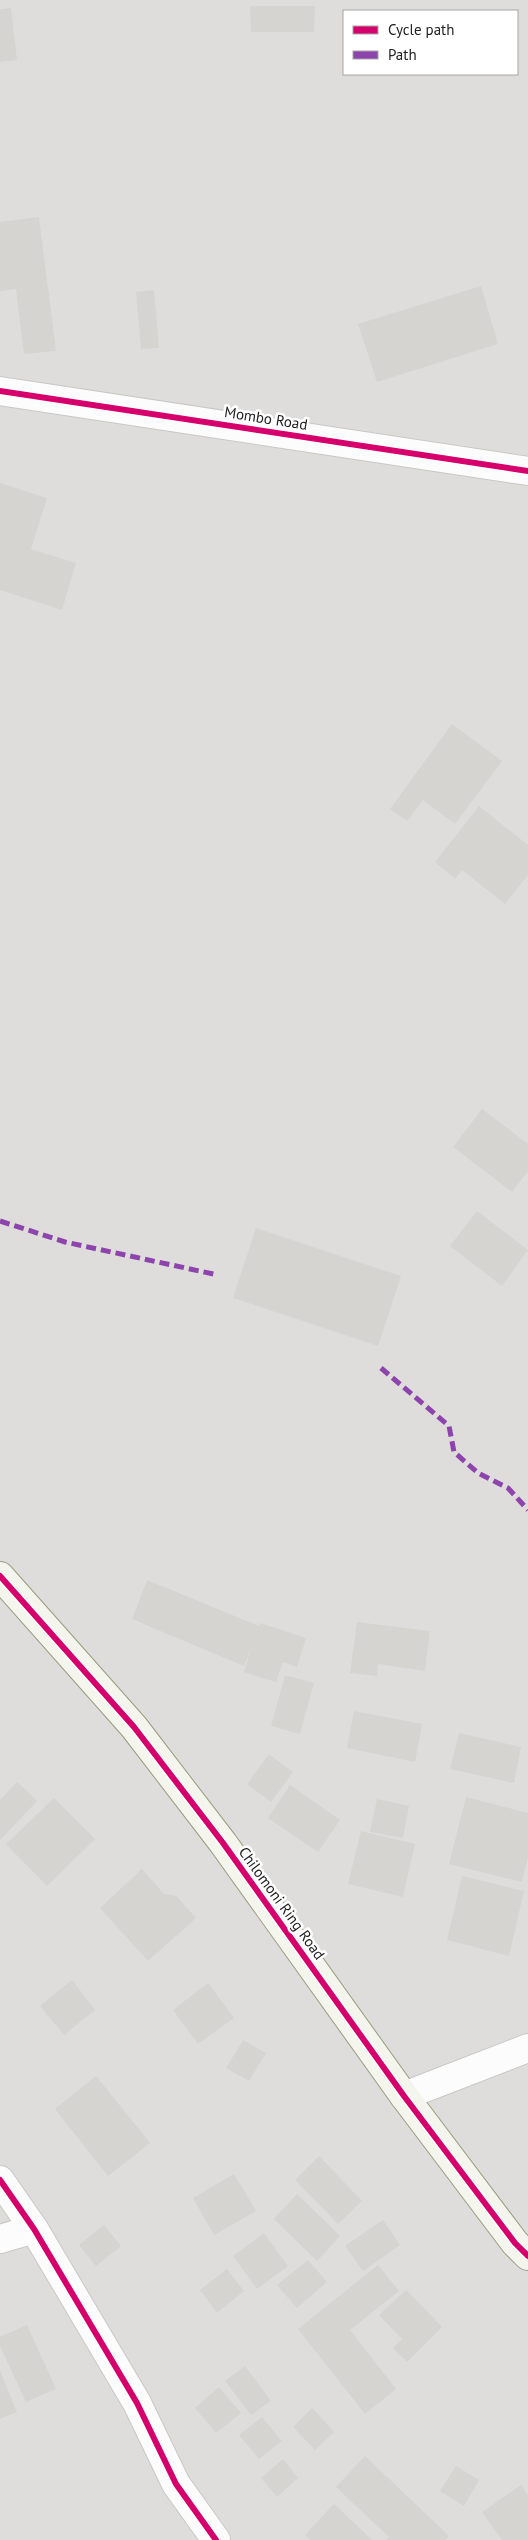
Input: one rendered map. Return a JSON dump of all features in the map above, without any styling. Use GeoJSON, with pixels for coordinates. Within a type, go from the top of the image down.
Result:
{"type":"FeatureCollection","features":[{"type":"Feature","properties":{"kind":"street","name":"Mombo Road"},"geometry":{"type":"LineString","coordinates":[[0,391],[528,471]]}},
{"type":"Feature","properties":{"kind":"street","name":"Chilomoni Ring Road"},"geometry":{"type":"LineString","coordinates":[[0,1576],[134,1727],[223,1843],[404,2096],[515,2243],[528,2256]]}},
{"type":"Feature","properties":{"kind":"street"},"geometry":{"type":"LineString","coordinates":[[404,2096],[528,2048]]}},
{"type":"Feature","properties":{"kind":"street"},"geometry":{"type":"LineString","coordinates":[[0,2180],[34,2229],[137,2402],[176,2484],[216,2540]]}},
{"type":"Feature","properties":{"kind":"street"},"geometry":{"type":"LineString","coordinates":[[0,2239],[34,2229]]}},
{"type":"Feature","properties":{"kind":"shaded area"},"geometry":{"type":"Polygon","coordinates":[[[0,0],[528,0],[528,2540],[0,2540],[0,0]]]}},
{"type":"Feature","properties":{"kind":"building"},"geometry":{"type":"Polygon","coordinates":[[[250,6],[315,6],[314,32],[251,32],[250,6]]]}},
{"type":"Feature","properties":{"kind":"building"},"geometry":{"type":"Polygon","coordinates":[[[11,8],[17,60],[0,62],[0,9],[11,8]]]}},
{"type":"Feature","properties":{"kind":"building"},"geometry":{"type":"Polygon","coordinates":[[[39,217],[56,351],[24,354],[16,289],[0,291],[0,222],[39,217]]]}},
{"type":"Feature","properties":{"kind":"building"},"geometry":{"type":"Polygon","coordinates":[[[481,286],[498,344],[377,382],[358,324],[481,286]]]}},
{"type":"Feature","properties":{"kind":"building"},"geometry":{"type":"Polygon","coordinates":[[[154,290],[159,348],[141,349],[136,292],[154,290]]]}},
{"type":"Feature","properties":{"kind":"building"},"geometry":{"type":"Polygon","coordinates":[[[0,483],[47,498],[31,549],[76,563],[62,610],[0,590],[0,483]]]}},
{"type":"Feature","properties":{"kind":"building"},"geometry":{"type":"Polygon","coordinates":[[[452,724],[502,761],[455,824],[423,800],[407,821],[390,809],[452,724]]]}},
{"type":"Feature","properties":{"kind":"building"},"geometry":{"type":"Polygon","coordinates":[[[479,806],[528,845],[528,875],[505,904],[462,870],[455,879],[435,862],[479,806]]]}},
{"type":"Feature","properties":{"kind":"building"},"geometry":{"type":"Polygon","coordinates":[[[482,1109],[528,1144],[528,1171],[512,1192],[453,1147],[482,1109]]]}},
{"type":"Feature","properties":{"kind":"building"},"geometry":{"type":"Polygon","coordinates":[[[477,1211],[528,1250],[502,1286],[450,1246],[477,1211]]]}},
{"type":"Feature","properties":{"kind":"building"},"geometry":{"type":"Polygon","coordinates":[[[256,1228],[401,1276],[378,1346],[233,1298],[256,1228]]]}},
{"type":"Feature","properties":{"kind":"building"},"geometry":{"type":"Polygon","coordinates":[[[147,1580],[259,1626],[260,1623],[306,1638],[297,1667],[283,1662],[276,1682],[244,1672],[251,1649],[244,1666],[132,1619],[147,1580]]]}},
{"type":"Feature","properties":{"kind":"building"},"geometry":{"type":"Polygon","coordinates":[[[357,1622],[430,1631],[425,1671],[378,1664],[377,1676],[350,1673],[357,1622]]]}},
{"type":"Feature","properties":{"kind":"building"},"geometry":{"type":"Polygon","coordinates":[[[285,1675],[314,1683],[300,1734],[271,1726],[285,1675]]]}},
{"type":"Feature","properties":{"kind":"building"},"geometry":{"type":"Polygon","coordinates":[[[354,1711],[422,1724],[415,1762],[347,1748],[354,1711]]]}},
{"type":"Feature","properties":{"kind":"building"},"geometry":{"type":"Polygon","coordinates":[[[459,1733],[521,1747],[514,1783],[450,1769],[459,1733]]]}},
{"type":"Feature","properties":{"kind":"building"},"geometry":{"type":"Polygon","coordinates":[[[269,1754],[293,1772],[271,1802],[247,1784],[269,1754]]]}},
{"type":"Feature","properties":{"kind":"building"},"geometry":{"type":"Polygon","coordinates":[[[17,1782],[37,1801],[0,1840],[0,1800],[17,1782]]]}},
{"type":"Feature","properties":{"kind":"building"},"geometry":{"type":"Polygon","coordinates":[[[290,1785],[340,1820],[318,1852],[268,1818],[290,1785]]]}},
{"type":"Feature","properties":{"kind":"building"},"geometry":{"type":"Polygon","coordinates":[[[466,1797],[528,1813],[528,1857],[522,1882],[449,1864],[466,1797]]]}},
{"type":"Feature","properties":{"kind":"building"},"geometry":{"type":"Polygon","coordinates":[[[54,1798],[95,1839],[47,1886],[6,1844],[54,1798]]]}},
{"type":"Feature","properties":{"kind":"building"},"geometry":{"type":"Polygon","coordinates":[[[377,1799],[409,1806],[403,1838],[370,1832],[377,1799]]]}},
{"type":"Feature","properties":{"kind":"building"},"geometry":{"type":"Polygon","coordinates":[[[361,1831],[415,1844],[403,1897],[348,1884],[361,1831]]]}},
{"type":"Feature","properties":{"kind":"building"},"geometry":{"type":"Polygon","coordinates":[[[142,1869],[164,1894],[176,1896],[196,1918],[148,1961],[100,1908],[142,1869]]]}},
{"type":"Feature","properties":{"kind":"building"},"geometry":{"type":"Polygon","coordinates":[[[462,1876],[524,1891],[509,1956],[447,1940],[462,1876]]]}},
{"type":"Feature","properties":{"kind":"building"},"geometry":{"type":"Polygon","coordinates":[[[72,1980],[95,2010],[64,2035],[40,2006],[72,1980]]]}},
{"type":"Feature","properties":{"kind":"building"},"geometry":{"type":"Polygon","coordinates":[[[208,1983],[234,2018],[198,2044],[173,2010],[208,1983]]]}},
{"type":"Feature","properties":{"kind":"building"},"geometry":{"type":"Polygon","coordinates":[[[243,2040],[266,2053],[249,2081],[226,2068],[243,2040]]]}},
{"type":"Feature","properties":{"kind":"building"},"geometry":{"type":"Polygon","coordinates":[[[96,2076],[150,2143],[108,2176],[55,2109],[96,2076]]]}},
{"type":"Feature","properties":{"kind":"building"},"geometry":{"type":"Polygon","coordinates":[[[319,2156],[362,2201],[338,2224],[295,2180],[319,2156]]]}},
{"type":"Feature","properties":{"kind":"building"},"geometry":{"type":"Polygon","coordinates":[[[234,2174],[256,2211],[214,2235],[193,2198],[234,2174]]]}},
{"type":"Feature","properties":{"kind":"building"},"geometry":{"type":"Polygon","coordinates":[[[297,2194],[340,2236],[317,2261],[274,2219],[297,2194]]]}},
{"type":"Feature","properties":{"kind":"building"},"geometry":{"type":"Polygon","coordinates":[[[383,2220],[400,2245],[363,2271],[345,2246],[383,2220]]]}},
{"type":"Feature","properties":{"kind":"building"},"geometry":{"type":"Polygon","coordinates":[[[104,2225],[121,2246],[96,2266],[79,2245],[104,2225]]]}},
{"type":"Feature","properties":{"kind":"building"},"geometry":{"type":"Polygon","coordinates":[[[264,2233],[288,2266],[257,2289],[233,2256],[264,2233]]]}},
{"type":"Feature","properties":{"kind":"building"},"geometry":{"type":"Polygon","coordinates":[[[308,2260],[327,2282],[297,2308],[277,2285],[308,2260]]]}},
{"type":"Feature","properties":{"kind":"building"},"geometry":{"type":"Polygon","coordinates":[[[378,2265],[399,2291],[350,2330],[396,2389],[365,2414],[298,2329],[378,2265]]]}},
{"type":"Feature","properties":{"kind":"building"},"geometry":{"type":"Polygon","coordinates":[[[227,2269],[244,2291],[217,2313],[200,2290],[227,2269]]]}},
{"type":"Feature","properties":{"kind":"building"},"geometry":{"type":"Polygon","coordinates":[[[406,2290],[442,2327],[407,2362],[393,2348],[402,2339],[379,2315],[406,2290]]]}},
{"type":"Feature","properties":{"kind":"building"},"geometry":{"type":"Polygon","coordinates":[[[27,2325],[56,2389],[26,2402],[0,2346],[0,2337],[27,2325]]]}},
{"type":"Feature","properties":{"kind":"building"},"geometry":{"type":"Polygon","coordinates":[[[245,2366],[271,2401],[251,2415],[225,2381],[245,2366]]]}},
{"type":"Feature","properties":{"kind":"building"},"geometry":{"type":"Polygon","coordinates":[[[0,2371],[17,2412],[0,2419],[0,2371]]]}},
{"type":"Feature","properties":{"kind":"building"},"geometry":{"type":"Polygon","coordinates":[[[219,2387],[241,2413],[216,2433],[195,2408],[219,2387]]]}},
{"type":"Feature","properties":{"kind":"building"},"geometry":{"type":"Polygon","coordinates":[[[312,2408],[334,2432],[315,2450],[293,2427],[312,2408]]]}},
{"type":"Feature","properties":{"kind":"building"},"geometry":{"type":"Polygon","coordinates":[[[262,2417],[282,2441],[259,2459],[239,2435],[262,2417]]]}},
{"type":"Feature","properties":{"kind":"building"},"geometry":{"type":"Polygon","coordinates":[[[365,2456],[449,2536],[445,2540],[386,2540],[389,2537],[336,2487],[365,2456]]]}},
{"type":"Feature","properties":{"kind":"building"},"geometry":{"type":"Polygon","coordinates":[[[283,2459],[298,2478],[277,2497],[261,2478],[283,2459]]]}},
{"type":"Feature","properties":{"kind":"building"},"geometry":{"type":"Polygon","coordinates":[[[456,2466],[479,2480],[464,2506],[440,2491],[456,2466]]]}},
{"type":"Feature","properties":{"kind":"building"},"geometry":{"type":"Polygon","coordinates":[[[521,2485],[528,2495],[528,2540],[502,2540],[482,2512],[521,2485]]]}},
{"type":"Feature","properties":{"kind":"building"},"geometry":{"type":"Polygon","coordinates":[[[334,2504],[372,2540],[311,2540],[305,2535],[334,2504]]]}},
{"type":"Feature","properties":{"kind":"marked path"},"geometry":{"type":"LineString","coordinates":[[0,1221],[65,1242],[218,1275]]}},
{"type":"Feature","properties":{"kind":"marked path"},"geometry":{"type":"LineString","coordinates":[[381,1368],[449,1426],[454,1452],[478,1473],[508,1488],[528,1510]]}},
{"type":"Feature","properties":{"kind":"cycle path"},"geometry":{"type":"LineString","coordinates":[[0,391],[528,471]]}},
{"type":"Feature","properties":{"kind":"cycle path"},"geometry":{"type":"LineString","coordinates":[[0,1576],[134,1727],[223,1843],[404,2096],[515,2243],[528,2256]]}},
{"type":"Feature","properties":{"kind":"cycle path"},"geometry":{"type":"LineString","coordinates":[[0,2180],[34,2229],[137,2403],[176,2484],[216,2540]]}}]}
